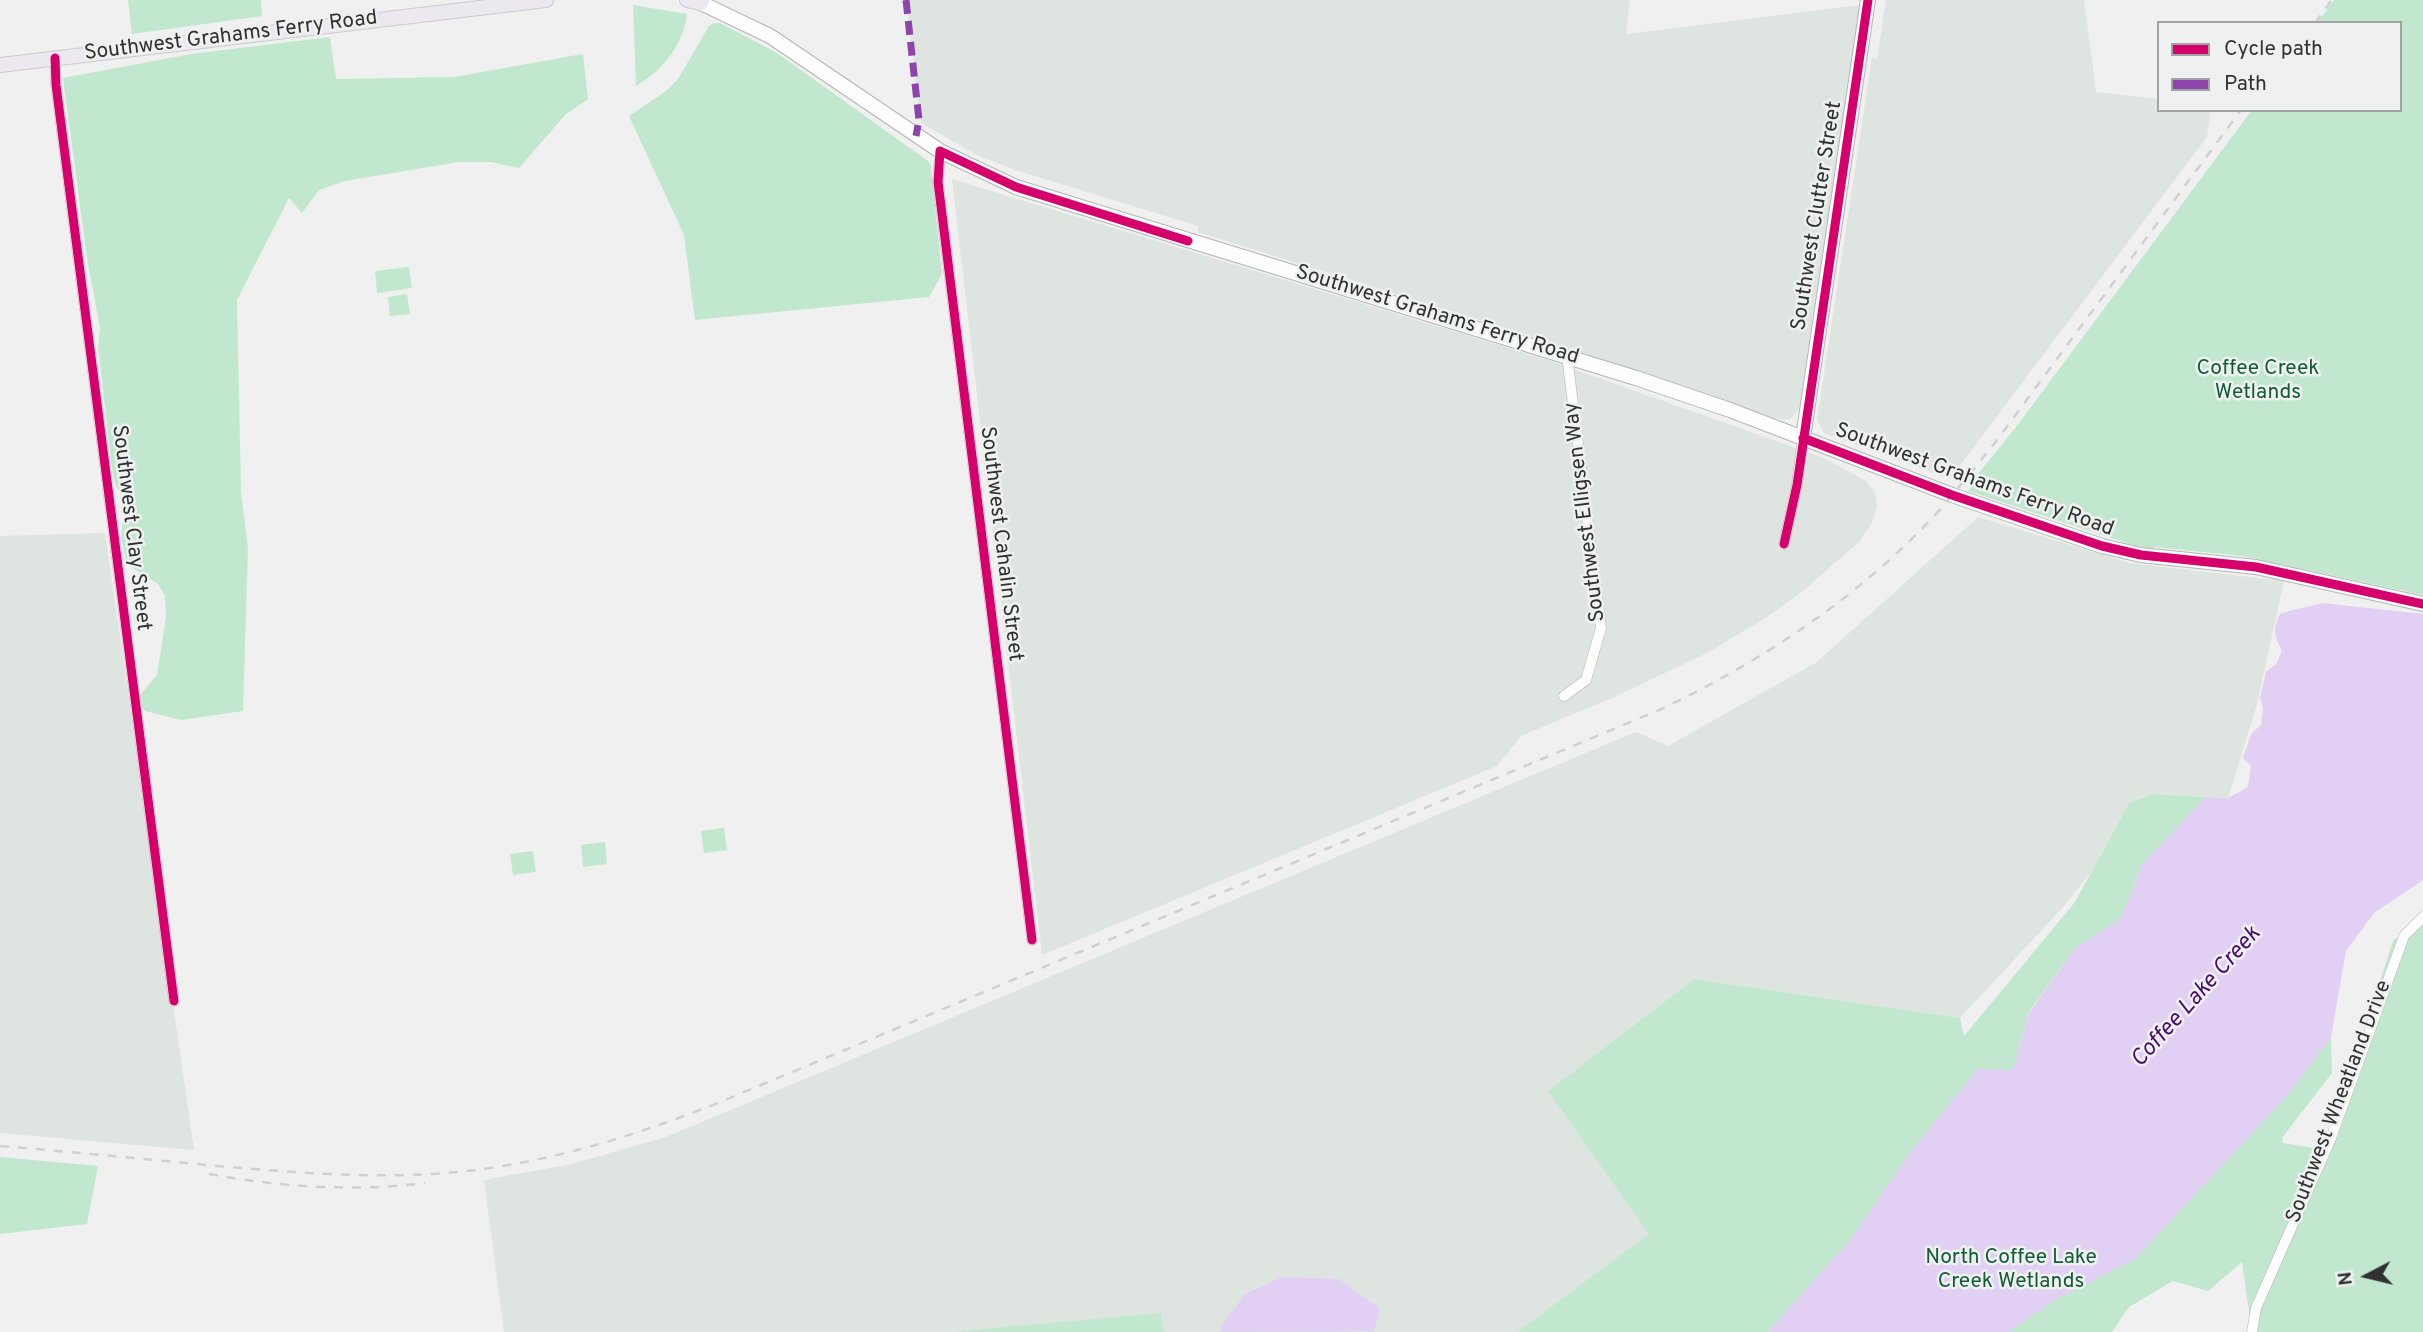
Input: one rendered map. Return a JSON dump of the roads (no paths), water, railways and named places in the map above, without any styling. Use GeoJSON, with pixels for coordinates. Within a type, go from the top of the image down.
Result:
{"type":"FeatureCollection","features":[{"type":"Feature","properties":{"kind":"main road","name":"Southwest Grahams Ferry Road"},"geometry":{"type":"LineString","coordinates":[[0,65],[546,0]]}},
{"type":"Feature","properties":{"kind":"main road","name":"Southwest Clutter Street"},"geometry":{"type":"LineString","coordinates":[[1803,438],[1868,0]]}},
{"type":"Feature","properties":{"kind":"main road","name":"Southwest Grahams Ferry Road"},"geometry":{"type":"LineString","coordinates":[[697,1],[770,36],[940,151],[990,176],[1053,200],[1636,378],[1952,495],[2102,546],[2141,555],[2256,567],[2423,604]]}},
{"type":"Feature","properties":{"kind":"street","name":"Southwest Clay Street"},"geometry":{"type":"LineString","coordinates":[[55,58],[56,85],[174,1001]]}},
{"type":"Feature","properties":{"kind":"street","name":"Southwest Cahalin Street"},"geometry":{"type":"LineString","coordinates":[[940,151],[938,182],[1032,940]]}},
{"type":"Feature","properties":{"kind":"street","name":"Southwest Elligsen Way"},"geometry":{"type":"LineString","coordinates":[[1564,696],[1586,680],[1601,628],[1567,356]]}},
{"type":"Feature","properties":{"kind":"street"},"geometry":{"type":"LineString","coordinates":[[1783,544],[1797,485],[1803,438]]}},
{"type":"Feature","properties":{"kind":"street","name":"Southwest Wheatland Drive"},"geometry":{"type":"LineString","coordinates":[[2252,1332],[2256,1307],[2331,1138],[2404,936],[2423,917]]}},
{"type":"Feature","properties":{"kind":"water","name":"Coffee Lake Creek"},"geometry":{"type":"Polygon","coordinates":[[[2323,603],[2423,614],[2423,880],[2374,913],[2346,951],[2331,1037],[2288,1095],[2135,1259],[2055,1300],[2008,1332],[1768,1332],[1852,1238],[1912,1150],[1978,1069],[2013,1070],[2029,1013],[2075,948],[2121,919],[2142,865],[2206,797],[2228,798],[2248,787],[2251,766],[2243,758],[2251,734],[2261,725],[2263,708],[2260,698],[2266,672],[2277,663],[2282,650],[2275,632],[2278,618],[2281,613],[2323,603]]]}},
{"type":"Feature","properties":{"kind":"water"},"geometry":{"type":"Polygon","coordinates":[[[1282,1277],[1339,1279],[1380,1309],[1374,1331],[1222,1332],[1220,1328],[1245,1294],[1282,1277]]]}},
{"type":"Feature","properties":{"kind":"railway"},"geometry":{"type":"LineString","coordinates":[[2316,21],[2332,0]]}},
{"type":"Feature","properties":{"kind":"railway"},"geometry":{"type":"LineString","coordinates":[[0,1146],[248,1169],[373,1175],[467,1171],[563,1154],[657,1126],[718,1103],[1664,708],[1738,669],[1809,624],[1875,572],[1936,514],[1997,440],[2240,112]]}},
{"type":"Feature","properties":{"kind":"railway"},"geometry":{"type":"LineString","coordinates":[[209,1174],[317,1187],[425,1183]]}},
{"type":"Feature","properties":{"kind":"park label","name":"Coffee Creek Wetlands"},"geometry":{"type":"Point","coordinates":[2258,382]}},
{"type":"Feature","properties":{"kind":"park label","name":"North Coffee Lake Creek Wetlands"},"geometry":{"type":"Point","coordinates":[2011,1271]}}]}
